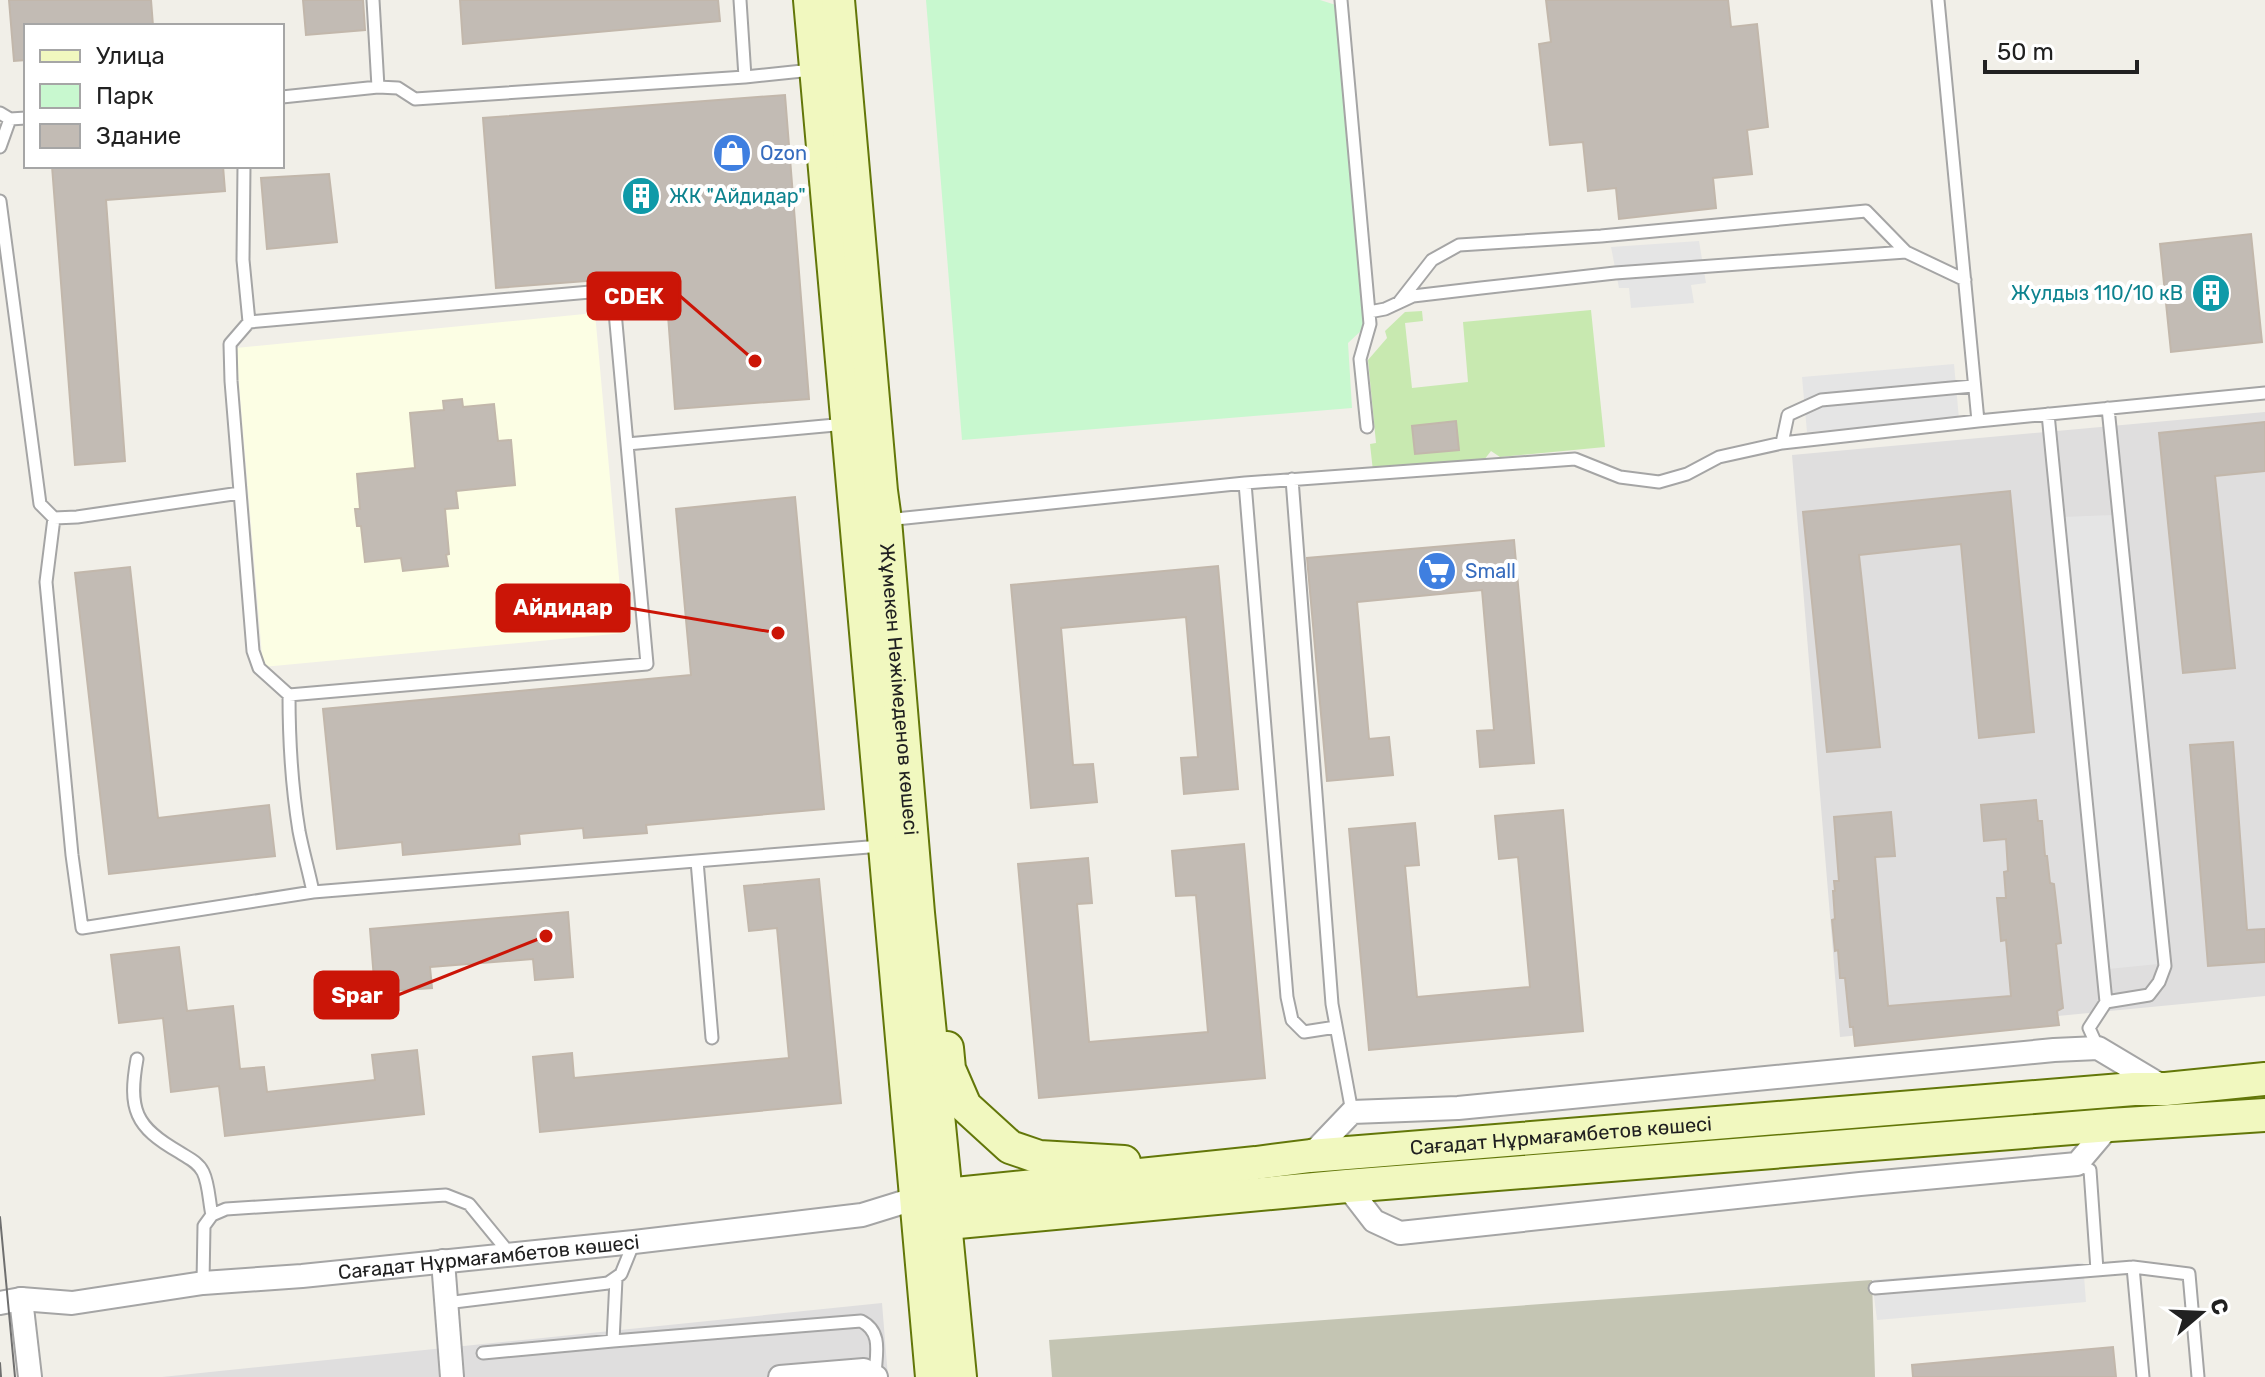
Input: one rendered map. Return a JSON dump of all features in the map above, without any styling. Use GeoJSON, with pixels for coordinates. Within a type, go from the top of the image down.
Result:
{"type":"FeatureCollection","features":[{"type":"Feature","properties":{"kind":"street","name":"Жұмекен Нәжімеденов көшесі"},"geometry":{"type":"LineString","coordinates":[[810,0],[885,846],[932,1211],[960,1377]]}},
{"type":"Feature","properties":{"kind":"street","name":"Жұмекен Нәжімеденов көшесі"},"geometry":{"type":"LineString","coordinates":[[838,0],[918,913],[932,1211],[932,1377]]}},
{"type":"Feature","properties":{"kind":"street"},"geometry":{"type":"LineString","coordinates":[[918,913],[939,977],[949,1069],[965,1106],[1010,1147],[1039,1157],[1165,1164],[1256,1163]]}},
{"type":"Feature","properties":{"kind":"street"},"geometry":{"type":"LineString","coordinates":[[1310,1156],[1352,1112],[1458,1108],[2038,1052],[2098,1048],[2166,1089]]}},
{"type":"Feature","properties":{"kind":"street","name":"Сағадат Нұрмағамбетов көшесі"},"geometry":{"type":"LineString","coordinates":[[932,1211],[1310,1156],[2265,1079]]}},
{"type":"Feature","properties":{"kind":"street","name":"Сағадат Нұрмағамбетов көшесі"},"geometry":{"type":"LineString","coordinates":[[10,1301],[72,1303],[203,1283],[302,1276],[634,1242],[862,1215],[1347,1186],[2110,1125],[2263,1116]]}},
{"type":"Feature","properties":{"kind":"street"},"geometry":{"type":"LineString","coordinates":[[1347,1186],[1374,1221],[1400,1233],[2077,1164],[2110,1125]]}},
{"type":"Feature","properties":{"kind":"street"},"geometry":{"type":"LineString","coordinates":[[443,1261],[452,1377]]}},
{"type":"Feature","properties":{"kind":"street"},"geometry":{"type":"LineString","coordinates":[[10,1301],[30,1377]]}},
{"type":"Feature","properties":{"kind":"street"},"geometry":{"type":"LineString","coordinates":[[780,1377],[864,1370],[875,1376]]}},
{"type":"Feature","properties":{"kind":"lane"},"geometry":{"type":"LineString","coordinates":[[373,0],[378,87]]}},
{"type":"Feature","properties":{"kind":"lane"},"geometry":{"type":"LineString","coordinates":[[740,0],[745,77]]}},
{"type":"Feature","properties":{"kind":"lane"},"geometry":{"type":"LineString","coordinates":[[1341,0],[1370,324],[1360,359],[1367,427]]}},
{"type":"Feature","properties":{"kind":"lane"},"geometry":{"type":"LineString","coordinates":[[1938,0],[1978,421]]}},
{"type":"Feature","properties":{"kind":"lane"},"geometry":{"type":"LineString","coordinates":[[284,97],[378,87],[398,88],[415,99],[745,77],[816,69]]}},
{"type":"Feature","properties":{"kind":"lane"},"geometry":{"type":"LineString","coordinates":[[0,147],[5,116]]}},
{"type":"Feature","properties":{"kind":"lane"},"geometry":{"type":"LineString","coordinates":[[244,168],[243,260],[249,322]]}},
{"type":"Feature","properties":{"kind":"lane"},"geometry":{"type":"LineString","coordinates":[[0,201],[40,504],[54,518],[77,517],[240,493]]}},
{"type":"Feature","properties":{"kind":"lane"},"geometry":{"type":"LineString","coordinates":[[1400,301],[1432,260],[1459,245],[1866,211],[1906,252],[1965,280]]}},
{"type":"Feature","properties":{"kind":"lane"},"geometry":{"type":"LineString","coordinates":[[1369,312],[1385,309],[1413,296],[1615,273],[1906,252]]}},
{"type":"Feature","properties":{"kind":"lane"},"geometry":{"type":"LineString","coordinates":[[613,290],[627,444],[647,664],[289,695],[259,668],[253,651],[230,344],[249,322],[613,290]]}},
{"type":"Feature","properties":{"kind":"lane"},"geometry":{"type":"LineString","coordinates":[[1782,443],[1788,415],[1821,400],[1973,386]]}},
{"type":"Feature","properties":{"kind":"lane"},"geometry":{"type":"LineString","coordinates":[[885,520],[1245,483],[1575,459],[1620,477],[1659,482],[1687,474],[1719,457],[1782,443],[2265,393]]}},
{"type":"Feature","properties":{"kind":"lane"},"geometry":{"type":"LineString","coordinates":[[2106,1002],[2149,995],[2159,982],[2165,966],[2108,408]]}},
{"type":"Feature","properties":{"kind":"lane"},"geometry":{"type":"LineString","coordinates":[[2048,414],[2106,1002],[2089,1028],[2098,1048]]}},
{"type":"Feature","properties":{"kind":"lane"},"geometry":{"type":"LineString","coordinates":[[627,444],[847,424]]}},
{"type":"Feature","properties":{"kind":"lane"},"geometry":{"type":"LineString","coordinates":[[1292,479],[1332,1004],[1352,1112]]}},
{"type":"Feature","properties":{"kind":"lane"},"geometry":{"type":"LineString","coordinates":[[1245,483],[1287,997],[1292,1020],[1304,1032],[1336,1027]]}},
{"type":"Feature","properties":{"kind":"lane"},"geometry":{"type":"LineString","coordinates":[[54,518],[46,582],[82,928],[313,892],[885,846]]}},
{"type":"Feature","properties":{"kind":"lane"},"geometry":{"type":"LineString","coordinates":[[289,695],[294,795],[313,892]]}},
{"type":"Feature","properties":{"kind":"lane"},"geometry":{"type":"LineString","coordinates":[[697,861],[712,1038]]}},
{"type":"Feature","properties":{"kind":"lane"},"geometry":{"type":"LineString","coordinates":[[137,1059],[133,1105],[144,1128],[196,1162],[204,1174],[212,1215]]}},
{"type":"Feature","properties":{"kind":"lane"},"geometry":{"type":"LineString","coordinates":[[2077,1164],[2090,1170],[2097,1270]]}},
{"type":"Feature","properties":{"kind":"lane"},"geometry":{"type":"LineString","coordinates":[[203,1283],[204,1226],[212,1215],[226,1209],[446,1195],[469,1204],[510,1254]]}},
{"type":"Feature","properties":{"kind":"lane"},"geometry":{"type":"LineString","coordinates":[[446,1303],[608,1283],[621,1274],[634,1242]]}},
{"type":"Feature","properties":{"kind":"lane"},"geometry":{"type":"LineString","coordinates":[[2133,1267],[2143,1377]]}},
{"type":"Feature","properties":{"kind":"lane"},"geometry":{"type":"LineString","coordinates":[[1875,1288],[2133,1267],[2189,1274],[2198,1377]]}},
{"type":"Feature","properties":{"kind":"lane"},"geometry":{"type":"LineString","coordinates":[[613,1341],[616,1279]]}},
{"type":"Feature","properties":{"kind":"lane"},"geometry":{"type":"LineString","coordinates":[[483,1353],[861,1321],[869,1325],[877,1339],[875,1376]]}},
{"type":"Feature","properties":{"kind":"shaded area"},"geometry":{"type":"Polygon","coordinates":[[[1699,241],[1706,283],[1691,285],[1694,303],[1631,308],[1629,288],[1619,288],[1611,247],[1699,241]]]}},
{"type":"Feature","properties":{"kind":"shaded area"},"geometry":{"type":"Polygon","coordinates":[[[595,313],[624,633],[263,667],[236,348],[595,313]]]}},
{"type":"Feature","properties":{"kind":"shaded area"},"geometry":{"type":"Polygon","coordinates":[[[1954,364],[1959,419],[1807,432],[1802,377],[1954,364]]]}},
{"type":"Feature","properties":{"kind":"shaded area"},"geometry":{"type":"Polygon","coordinates":[[[2265,412],[2265,996],[1840,1037],[1792,455],[2265,412]]]}},
{"type":"Feature","properties":{"kind":"shaded area"},"geometry":{"type":"Polygon","coordinates":[[[2113,515],[2158,964],[2108,969],[2062,517],[2113,515]]]}},
{"type":"Feature","properties":{"kind":"shaded area"},"geometry":{"type":"Polygon","coordinates":[[[2083,1263],[2086,1302],[1877,1320],[1872,1280],[2083,1263]]]}},
{"type":"Feature","properties":{"kind":"shaded area"},"geometry":{"type":"Polygon","coordinates":[[[1872,1280],[1875,1377],[1052,1377],[1049,1340],[1872,1280]]]}},
{"type":"Feature","properties":{"kind":"shaded area"},"geometry":{"type":"Polygon","coordinates":[[[882,1303],[888,1377],[162,1377],[882,1303]]]}},
{"type":"Feature","properties":{"kind":"green space"},"geometry":{"type":"Polygon","coordinates":[[[926,0],[1320,0],[1339,6],[1364,328],[1348,343],[1352,408],[962,440],[926,0]]]}},
{"type":"Feature","properties":{"kind":"green space"},"geometry":{"type":"Polygon","coordinates":[[[1591,310],[1605,447],[1500,457],[1491,451],[1484,460],[1373,471],[1370,444],[1376,443],[1368,360],[1387,338],[1385,331],[1405,312],[1422,311],[1423,321],[1405,323],[1412,388],[1468,382],[1463,322],[1591,310]]]}},
{"type":"Feature","properties":{"kind":"building"},"geometry":{"type":"Polygon","coordinates":[[[9,0],[151,0],[153,24],[24,24],[24,60],[14,61],[9,0]]]}},
{"type":"Feature","properties":{"kind":"building"},"geometry":{"type":"Polygon","coordinates":[[[303,0],[363,0],[365,30],[306,35],[303,0]]]}},
{"type":"Feature","properties":{"kind":"building"},"geometry":{"type":"Polygon","coordinates":[[[460,0],[718,0],[720,21],[463,44],[460,0]]]}},
{"type":"Feature","properties":{"kind":"building"},"geometry":{"type":"Polygon","coordinates":[[[1546,0],[1728,0],[1731,27],[1757,24],[1768,127],[1747,130],[1752,174],[1713,178],[1716,208],[1619,219],[1616,188],[1588,191],[1583,142],[1550,145],[1539,44],[1551,42],[1546,0]]]}},
{"type":"Feature","properties":{"kind":"building","name":"ЖК \"Айдидар\""},"geometry":{"type":"Polygon","coordinates":[[[785,95],[809,399],[675,409],[665,275],[496,288],[483,118],[785,95]]]}},
{"type":"Feature","properties":{"kind":"building"},"geometry":{"type":"Polygon","coordinates":[[[52,168],[223,168],[225,191],[106,200],[125,461],[75,465],[52,168]]]}},
{"type":"Feature","properties":{"kind":"building"},"geometry":{"type":"Polygon","coordinates":[[[329,174],[337,242],[267,249],[261,178],[329,174]]]}},
{"type":"Feature","properties":{"kind":"building","name":"Жулдыз 110/10 кВ"},"geometry":{"type":"Polygon","coordinates":[[[2251,234],[2262,342],[2171,352],[2160,244],[2251,234]]]}},
{"type":"Feature","properties":{"kind":"building"},"geometry":{"type":"Polygon","coordinates":[[[462,399],[463,407],[494,404],[498,441],[511,440],[515,485],[456,491],[458,508],[445,509],[448,566],[403,571],[401,558],[365,562],[361,526],[357,526],[355,509],[360,509],[357,474],[415,468],[410,413],[444,410],[443,401],[462,399]]]}},
{"type":"Feature","properties":{"kind":"building"},"geometry":{"type":"Polygon","coordinates":[[[1456,421],[1459,450],[1415,454],[1412,426],[1456,421]]]}},
{"type":"Feature","properties":{"kind":"building"},"geometry":{"type":"Polygon","coordinates":[[[2265,422],[2265,471],[2215,476],[2235,668],[2183,673],[2159,433],[2265,422]]]}},
{"type":"Feature","properties":{"kind":"building"},"geometry":{"type":"Polygon","coordinates":[[[2010,491],[2034,732],[1979,738],[1961,544],[1859,555],[1880,747],[1827,752],[1803,512],[2010,491]]]}},
{"type":"Feature","properties":{"kind":"building"},"geometry":{"type":"Polygon","coordinates":[[[795,497],[824,809],[646,825],[647,833],[584,838],[583,828],[519,834],[520,844],[403,855],[402,842],[337,849],[323,709],[691,675],[676,509],[795,497]]]}},
{"type":"Feature","properties":{"kind":"building"},"geometry":{"type":"Polygon","coordinates":[[[1514,540],[1534,763],[1480,767],[1477,731],[1494,730],[1482,590],[1357,602],[1369,739],[1389,737],[1393,775],[1327,781],[1307,558],[1514,540]]]}},
{"type":"Feature","properties":{"kind":"building"},"geometry":{"type":"Polygon","coordinates":[[[1218,566],[1238,789],[1184,794],[1181,758],[1198,757],[1186,617],[1061,628],[1073,765],[1093,764],[1097,802],[1031,808],[1011,585],[1218,566]]]}},
{"type":"Feature","properties":{"kind":"building"},"geometry":{"type":"Polygon","coordinates":[[[130,567],[158,818],[269,805],[275,856],[109,874],[75,573],[130,567]]]}},
{"type":"Feature","properties":{"kind":"building"},"geometry":{"type":"Polygon","coordinates":[[[2233,742],[2247,930],[2265,929],[2265,962],[2208,966],[2190,745],[2233,742]]]}},
{"type":"Feature","properties":{"kind":"building"},"geometry":{"type":"Polygon","coordinates":[[[2036,800],[2038,821],[2042,821],[2050,883],[2054,884],[2061,943],[2056,944],[2063,1008],[2057,1011],[2059,1025],[1855,1046],[1845,978],[1840,978],[1838,950],[1835,951],[1832,920],[1835,919],[1834,881],[1839,881],[1834,817],[1891,812],[1895,856],[1875,857],[1888,1006],[2011,996],[2006,940],[2001,941],[1997,898],[2006,898],[2006,839],[1984,841],[1981,805],[2036,800]]]}},
{"type":"Feature","properties":{"kind":"building"},"geometry":{"type":"Polygon","coordinates":[[[1563,810],[1583,1031],[1369,1050],[1349,829],[1415,823],[1419,865],[1405,866],[1417,997],[1530,987],[1518,857],[1499,859],[1495,816],[1563,810]]]}},
{"type":"Feature","properties":{"kind":"building"},"geometry":{"type":"Polygon","coordinates":[[[1244,844],[1265,1078],[1039,1098],[1018,864],[1088,858],[1092,903],[1077,904],[1089,1042],[1208,1032],[1196,895],[1176,896],[1172,851],[1244,844]]]}},
{"type":"Feature","properties":{"kind":"building"},"geometry":{"type":"Polygon","coordinates":[[[819,879],[841,1103],[540,1132],[533,1057],[572,1053],[574,1078],[789,1058],[777,928],[749,931],[744,886],[819,879]]]}},
{"type":"Feature","properties":{"kind":"building"},"geometry":{"type":"Polygon","coordinates":[[[568,912],[573,977],[535,980],[533,959],[430,967],[432,988],[375,992],[370,929],[568,912]]]}},
{"type":"Feature","properties":{"kind":"building"},"geometry":{"type":"Polygon","coordinates":[[[179,947],[187,1011],[233,1006],[240,1069],[264,1067],[267,1092],[375,1080],[372,1055],[417,1050],[424,1114],[225,1136],[219,1086],[171,1092],[163,1018],[119,1023],[111,955],[179,947]]]}},
{"type":"Feature","properties":{"kind":"building"},"geometry":{"type":"Polygon","coordinates":[[[2113,1347],[2116,1377],[1913,1377],[1912,1365],[2113,1347]]]}},
{"type":"Feature","properties":{"kind":"tram line"},"geometry":{"type":"LineString","coordinates":[[0,1217],[15,1377]]}},
{"type":"Feature","properties":{"kind":"tram line"},"geometry":{"type":"LineString","coordinates":[[0,1363],[1,1377]]}},
{"type":"Feature","properties":{"kind":"place","name":"Ozon"},"geometry":{"type":"Point","coordinates":[732,153]}},
{"type":"Feature","properties":{"kind":"place","name":"ЖК \"Айдидар\""},"geometry":{"type":"Point","coordinates":[641,196]}},
{"type":"Feature","properties":{"kind":"place","name":"Жулдыз 110/10 кВ"},"geometry":{"type":"Point","coordinates":[2211,293]}},
{"type":"Feature","properties":{"kind":"place","name":"CDEK"},"geometry":{"type":"Point","coordinates":[755,361]}},
{"type":"Feature","properties":{"kind":"place","name":"Small"},"geometry":{"type":"Point","coordinates":[1437,571]}},
{"type":"Feature","properties":{"kind":"place","name":"Айдидар"},"geometry":{"type":"Point","coordinates":[778,633]}},
{"type":"Feature","properties":{"kind":"place","name":"Spar"},"geometry":{"type":"Point","coordinates":[546,936]}}]}
